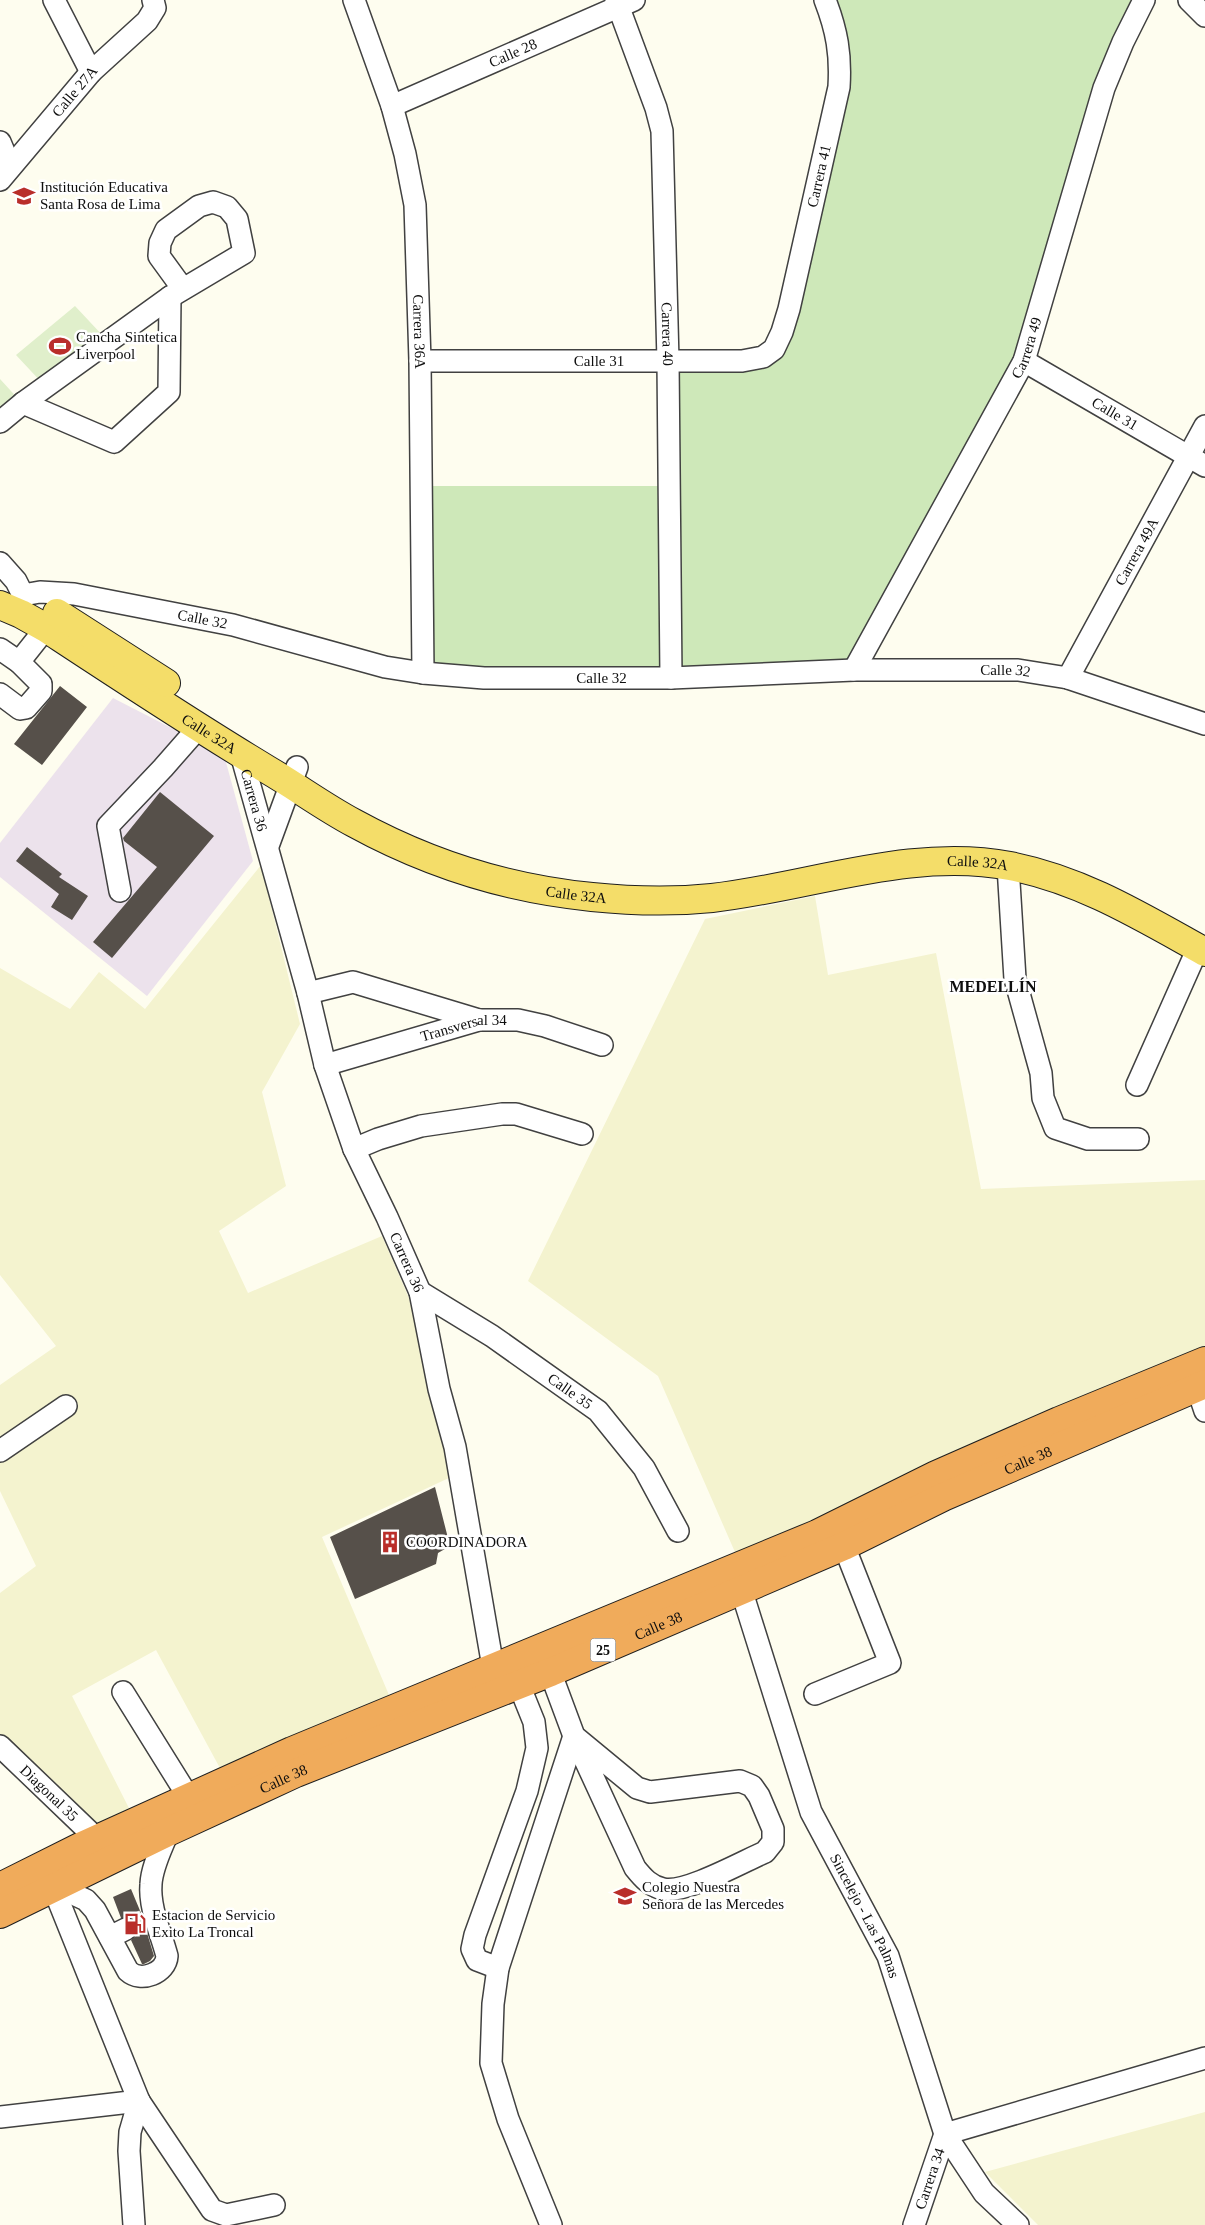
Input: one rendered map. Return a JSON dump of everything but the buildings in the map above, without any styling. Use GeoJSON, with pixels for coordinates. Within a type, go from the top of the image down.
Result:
{"type":"FeatureCollection","features":[{"type":"Feature","properties":{"kind":"highway","name":"Calle 38"},"geometry":{"type":"LineString","coordinates":[[546,1660],[817,1534],[936,1475],[1059,1421],[1205,1361]]}},
{"type":"Feature","properties":{"kind":"highway","name":"Calle 38"},"geometry":{"type":"LineString","coordinates":[[0,1887],[292,1751],[506,1676],[741,1589],[844,1546],[944,1497],[1202,1394]]}},
{"type":"Feature","properties":{"kind":"highway","name":"Calle 38"},"geometry":{"type":"LineString","coordinates":[[0,1914],[168,1832],[506,1676]]}},
{"type":"Feature","properties":{"kind":"main road","name":"Calle 32A"},"geometry":{"type":"LineString","coordinates":[[6,596],[21,614],[351,822],[395,844],[437,861],[504,882],[593,897],[670,900],[712,898],[895,866],[936,862],[976,862],[1008,866],[1044,874],[1087,889],[1203,944]]}},
{"type":"Feature","properties":{"kind":"main road","name":"Calle 32A"},"geometry":{"type":"LineString","coordinates":[[6,596],[54,611],[99,639],[290,785],[358,804],[419,834],[450,846],[509,864],[594,879],[669,883],[709,880],[895,849],[936,845],[1011,849],[1048,857],[1091,872],[1203,944]]}},
{"type":"Feature","properties":{"kind":"main road"},"geometry":{"type":"LineString","coordinates":[[6,596],[36,611],[70,635],[88,655]]}},
{"type":"Feature","properties":{"kind":"street"},"geometry":{"type":"LineString","coordinates":[[54,0],[91,72]]}},
{"type":"Feature","properties":{"kind":"street","name":"Carrera 36A"},"geometry":{"type":"LineString","coordinates":[[354,0],[392,106],[405,154],[414,205],[420,361],[423,673]]}},
{"type":"Feature","properties":{"kind":"street","name":"Carrera 41"},"geometry":{"type":"LineString","coordinates":[[774,349],[789,309],[839,88],[841,60],[825,0]]}},
{"type":"Feature","properties":{"kind":"street","name":"Carrera 49"},"geometry":{"type":"LineString","coordinates":[[854,670],[1024,361],[1104,88],[1123,42],[1144,0]]}},
{"type":"Feature","properties":{"kind":"street"},"geometry":{"type":"LineString","coordinates":[[1190,0],[1205,16]]}},
{"type":"Feature","properties":{"kind":"street","name":"Calle 28"},"geometry":{"type":"LineString","coordinates":[[392,106],[623,2]]}},
{"type":"Feature","properties":{"kind":"street","name":"Carrera 40"},"geometry":{"type":"LineString","coordinates":[[623,2],[662,132],[668,361],[671,678]]}},
{"type":"Feature","properties":{"kind":"street","name":"Calle 27A"},"geometry":{"type":"LineString","coordinates":[[5,173],[91,72],[147,21],[154,4]]}},
{"type":"Feature","properties":{"kind":"street"},"geometry":{"type":"LineString","coordinates":[[0,142],[5,173]]}},
{"type":"Feature","properties":{"kind":"street"},"geometry":{"type":"LineString","coordinates":[[0,422],[23,403],[177,293],[168,392],[114,442],[23,403]]}},
{"type":"Feature","properties":{"kind":"street","name":"Calle 31"},"geometry":{"type":"LineString","coordinates":[[420,361],[742,361],[763,357],[774,349]]}},
{"type":"Feature","properties":{"kind":"street","name":"Calle 31"},"geometry":{"type":"LineString","coordinates":[[1024,361],[1197,462]]}},
{"type":"Feature","properties":{"kind":"street","name":"Carrera 49A"},"geometry":{"type":"LineString","coordinates":[[1068,678],[1197,462],[1205,426]]}},
{"type":"Feature","properties":{"kind":"street"},"geometry":{"type":"LineString","coordinates":[[0,563],[16,582],[6,596]]}},
{"type":"Feature","properties":{"kind":"street","name":"Calle 32"},"geometry":{"type":"LineString","coordinates":[[6,596],[40,592],[74,594],[215,622],[385,667],[423,673],[484,678],[671,678],[854,670],[1018,670],[1068,678],[1205,724]]}},
{"type":"Feature","properties":{"kind":"street"},"geometry":{"type":"LineString","coordinates":[[19,662],[46,628]]}},
{"type":"Feature","properties":{"kind":"street"},"geometry":{"type":"LineString","coordinates":[[0,650],[19,662],[41,684],[41,691],[26,708],[20,709],[1,697]]}},
{"type":"Feature","properties":{"kind":"street"},"geometry":{"type":"LineString","coordinates":[[120,891],[108,826],[199,727]]}},
{"type":"Feature","properties":{"kind":"street","name":"Carrera 36"},"geometry":{"type":"LineString","coordinates":[[241,754],[308,993],[325,1065],[354,1149],[388,1217],[420,1292],[439,1389],[455,1447],[506,1676],[534,1722],[537,1748],[527,1792],[474,1935],[472,1949],[477,1960],[498,1968]]}},
{"type":"Feature","properties":{"kind":"street"},"geometry":{"type":"LineString","coordinates":[[255,803],[268,808],[290,785]]}},
{"type":"Feature","properties":{"kind":"street","name":"Carrera 36"},"geometry":{"type":"LineString","coordinates":[[268,846],[290,785]]}},
{"type":"Feature","properties":{"kind":"street"},"geometry":{"type":"LineString","coordinates":[[1008,866],[1015,979],[1041,1073],[1043,1098],[1055,1128],[1088,1139],[1138,1139]]}},
{"type":"Feature","properties":{"kind":"street"},"geometry":{"type":"LineString","coordinates":[[1136,1085],[1203,944]]}},
{"type":"Feature","properties":{"kind":"street"},"geometry":{"type":"LineString","coordinates":[[308,993],[353,982],[479,1020]]}},
{"type":"Feature","properties":{"kind":"street","name":"Transversal 34"},"geometry":{"type":"LineString","coordinates":[[325,1065],[479,1020],[518,1020],[545,1026],[602,1045]]}},
{"type":"Feature","properties":{"kind":"street"},"geometry":{"type":"LineString","coordinates":[[354,1149],[378,1139],[421,1126],[502,1114],[516,1114],[582,1134]]}},
{"type":"Feature","properties":{"kind":"street","name":"Calle 35"},"geometry":{"type":"LineString","coordinates":[[420,1292],[492,1336],[598,1411],[644,1468],[678,1531]]}},
{"type":"Feature","properties":{"kind":"street"},"geometry":{"type":"LineString","coordinates":[[0,1451],[66,1406]]}},
{"type":"Feature","properties":{"kind":"street"},"geometry":{"type":"LineString","coordinates":[[815,1694],[890,1663],[844,1546]]}},
{"type":"Feature","properties":{"kind":"street","name":"Sincelejo - Las Palmas"},"geometry":{"type":"LineString","coordinates":[[741,1589],[811,1812],[888,1956],[945,2134],[984,2193],[1018,2225]]}},
{"type":"Feature","properties":{"kind":"street"},"geometry":{"type":"LineString","coordinates":[[546,1660],[574,1736],[635,1868],[647,1883],[663,1889],[680,1890],[765,1852],[772,1842],[773,1828],[759,1796],[752,1786],[740,1781],[650,1792],[637,1788],[574,1736]]}},
{"type":"Feature","properties":{"kind":"street"},"geometry":{"type":"LineString","coordinates":[[123,1692],[189,1798]]}},
{"type":"Feature","properties":{"kind":"street"},"geometry":{"type":"LineString","coordinates":[[537,1748],[574,1736]]}},
{"type":"Feature","properties":{"kind":"street"},"geometry":{"type":"LineString","coordinates":[[551,2225],[508,2119],[491,2063],[493,2004],[498,1968],[574,1736]]}},
{"type":"Feature","properties":{"kind":"street","name":"Diagonal 35"},"geometry":{"type":"LineString","coordinates":[[0,1746],[98,1840]]}},
{"type":"Feature","properties":{"kind":"street"},"geometry":{"type":"LineString","coordinates":[[608,1809],[637,1788]]}},
{"type":"Feature","properties":{"kind":"street"},"geometry":{"type":"LineString","coordinates":[[54,1886],[86,1900],[95,1910],[134,1925],[151,1900],[153,1869],[168,1832]]}},
{"type":"Feature","properties":{"kind":"street"},"geometry":{"type":"LineString","coordinates":[[54,1886],[139,2101],[212,2210],[226,2215],[274,2205]]}},
{"type":"Feature","properties":{"kind":"street"},"geometry":{"type":"LineString","coordinates":[[945,2134],[1205,2058]]}},
{"type":"Feature","properties":{"kind":"street"},"geometry":{"type":"LineString","coordinates":[[0,2117],[139,2101]]}},
{"type":"Feature","properties":{"kind":"street"},"geometry":{"type":"LineString","coordinates":[[134,2225],[129,2151],[130,2132],[139,2101]]}},
{"type":"Feature","properties":{"kind":"street","name":"Carrera 34"},"geometry":{"type":"LineString","coordinates":[[914,2225],[945,2134]]}},
{"type":"Feature","properties":{"kind":"shaded area"},"geometry":{"type":"Polygon","coordinates":[[[113,698],[224,755],[253,861],[147,996],[0,877],[0,843],[113,698]]]}},
{"type":"Feature","properties":{"kind":"green space"},"geometry":{"type":"Polygon","coordinates":[[[825,0],[1145,0],[1104,88],[1024,361],[854,670],[423,673],[421,486],[669,486],[668,361],[774,349],[839,87],[825,0]]]}},
{"type":"Feature","properties":{"kind":"green space","name":"Cancha Sintetica Liverpool"},"geometry":{"type":"Polygon","coordinates":[[[75,306],[104,337],[44,385],[16,355],[75,306]]]}},
{"type":"Feature","properties":{"kind":"green space"},"geometry":{"type":"Polygon","coordinates":[[[0,379],[21,402],[0,420],[0,379]]]}},
{"type":"Feature","properties":{"kind":"green space"},"geometry":{"type":"Polygon","coordinates":[[[261,865],[300,1024],[262,1092],[286,1186],[219,1231],[248,1293],[382,1236],[409,1298],[451,1477],[322,1537],[389,1695],[221,1770],[156,1650],[72,1696],[132,1814],[99,1831],[0,1734],[0,1593],[36,1566],[0,1491],[0,1385],[56,1346],[0,1275],[0,968],[70,1009],[99,972],[145,1009],[261,865]]]}},
{"type":"Feature","properties":{"kind":"green space"},"geometry":{"type":"Polygon","coordinates":[[[815,896],[828,975],[936,953],[981,1189],[1205,1180],[1205,1352],[738,1559],[658,1376],[528,1281],[705,919],[815,896]]]}},
{"type":"Feature","properties":{"kind":"green space"},"geometry":{"type":"Polygon","coordinates":[[[1205,2112],[1205,2225],[1038,2225],[985,2172],[1205,2112]]]}},
{"type":"Feature","properties":{"kind":"tunnel"},"geometry":{"type":"LineString","coordinates":[[126,1929],[144,1920]]}},
{"type":"Feature","properties":{"kind":"place","name":"Institución Educativa Santa Rosa de Lima"},"geometry":{"type":"Point","coordinates":[24,196]}},
{"type":"Feature","properties":{"kind":"place","name":"Cancha Sintetica Liverpool"},"geometry":{"type":"Point","coordinates":[60,346]}},
{"type":"Feature","properties":{"kind":"place","name":"COORDINADORA"},"geometry":{"type":"Point","coordinates":[390,1542]}},
{"type":"Feature","properties":{"kind":"place","name":"Colegio Nuestra Señora de las Mercedes"},"geometry":{"type":"Point","coordinates":[625,1896]}},
{"type":"Feature","properties":{"kind":"place","name":"Estacion de Servicio Exito La Troncal"},"geometry":{"type":"Point","coordinates":[135,1924]}},
{"type":"Feature","properties":{"kind":"district","name":"MEDELLÍN"},"geometry":{"type":"Point","coordinates":[993,986]}}]}
